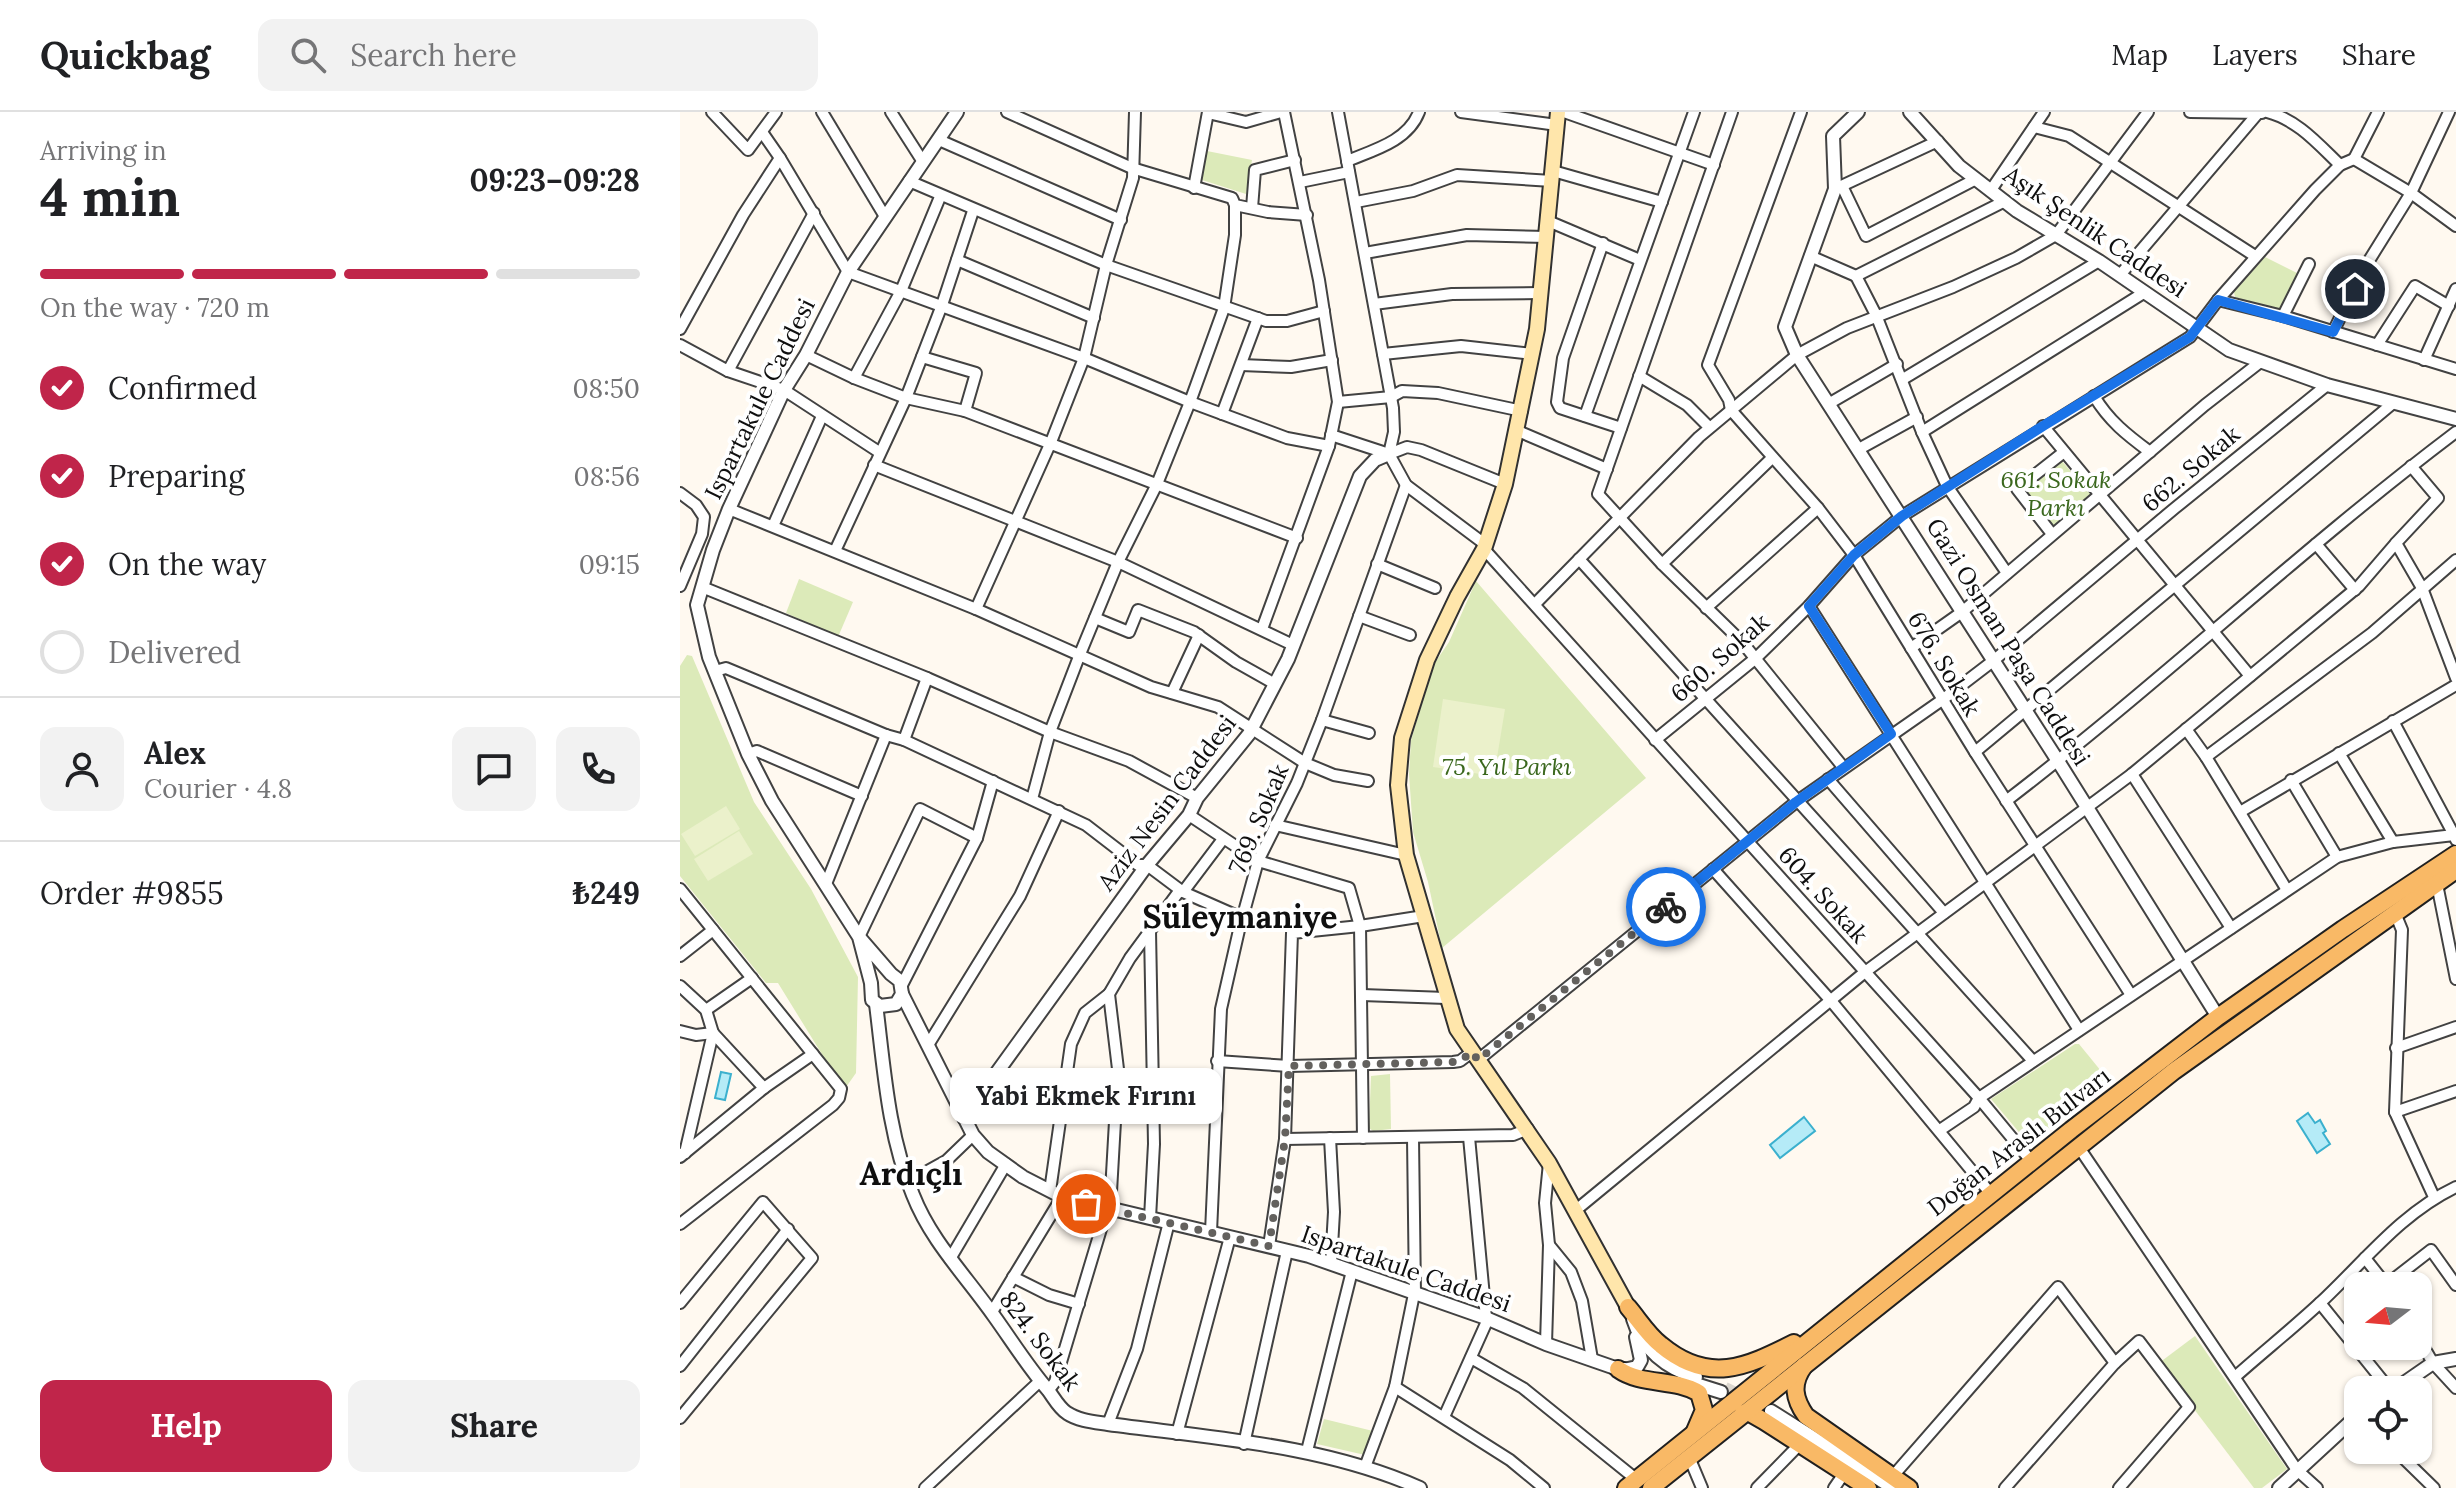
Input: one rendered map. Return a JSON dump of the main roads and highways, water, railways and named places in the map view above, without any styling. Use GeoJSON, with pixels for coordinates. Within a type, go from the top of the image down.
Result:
{"type":"FeatureCollection","features":[{"type":"Feature","properties":{"kind":"main road"},"geometry":{"type":"LineString","coordinates":[[1560,116],[1533,354],[1505,484],[1485,547],[1427,660],[1402,738],[1398,785],[1406,855],[1457,1029],[1549,1163],[1628,1307],[1660,1345],[1683,1359],[1708,1367],[1746,1366],[1818,1333]]}},
{"type":"Feature","properties":{"kind":"main road","name":"Doğan Araslı Bulvarı"},"geometry":{"type":"LineString","coordinates":[[1645,1486],[1695,1433],[1991,1194],[2218,1017],[2456,854]]}},
{"type":"Feature","properties":{"kind":"main road","name":"Doğan Araslı Bulvarı"},"geometry":{"type":"LineString","coordinates":[[1645,1486],[1689,1457],[2174,1071],[2456,870]]}},
{"type":"Feature","properties":{"kind":"main road"},"geometry":{"type":"LineString","coordinates":[[1807,1361],[1797,1376],[1795,1386],[1799,1406],[1806,1416],[1893,1482],[1909,1488]]}},
{"type":"Feature","properties":{"kind":"main road"},"geometry":{"type":"LineString","coordinates":[[1623,1369],[1634,1378],[1688,1387],[1699,1393],[1704,1410],[1695,1433]]}},
{"type":"Feature","properties":{"kind":"main road"},"geometry":{"type":"LineString","coordinates":[[1743,1413],[1764,1421],[1868,1488]]}},
{"type":"Feature","properties":{"kind":"water"},"geometry":{"type":"Polygon","coordinates":[[[721,1072],[731,1074],[725,1100],[715,1098],[721,1072]]]}},
{"type":"Feature","properties":{"kind":"water"},"geometry":{"type":"Polygon","coordinates":[[[2308,1113],[2315,1123],[2320,1120],[2330,1144],[2317,1153],[2297,1121],[2308,1113]]]}},
{"type":"Feature","properties":{"kind":"water"},"geometry":{"type":"Polygon","coordinates":[[[1804,1117],[1815,1131],[1780,1158],[1770,1145],[1804,1117]]]}},
{"type":"Feature","properties":{"kind":"tunnel"},"geometry":{"type":"LineString","coordinates":[[1725,1388],[1746,1398]]}},
{"type":"Feature","properties":{"kind":"place","name":"Yabi Ekmek Fırını"},"geometry":{"type":"Point","coordinates":[1086,1204]}},
{"type":"Feature","properties":{"kind":"district","name":"Süleymaniye"},"geometry":{"type":"Point","coordinates":[1240,917]}},
{"type":"Feature","properties":{"kind":"district","name":"Ardıçlı"},"geometry":{"type":"Point","coordinates":[911,1174]}},
{"type":"Feature","properties":{"kind":"park label","name":"661. Sokak Parkı"},"geometry":{"type":"Point","coordinates":[2056,494]}},
{"type":"Feature","properties":{"kind":"park label","name":"75. Yıl Parkı"},"geometry":{"type":"Point","coordinates":[1507,767]}}]}
